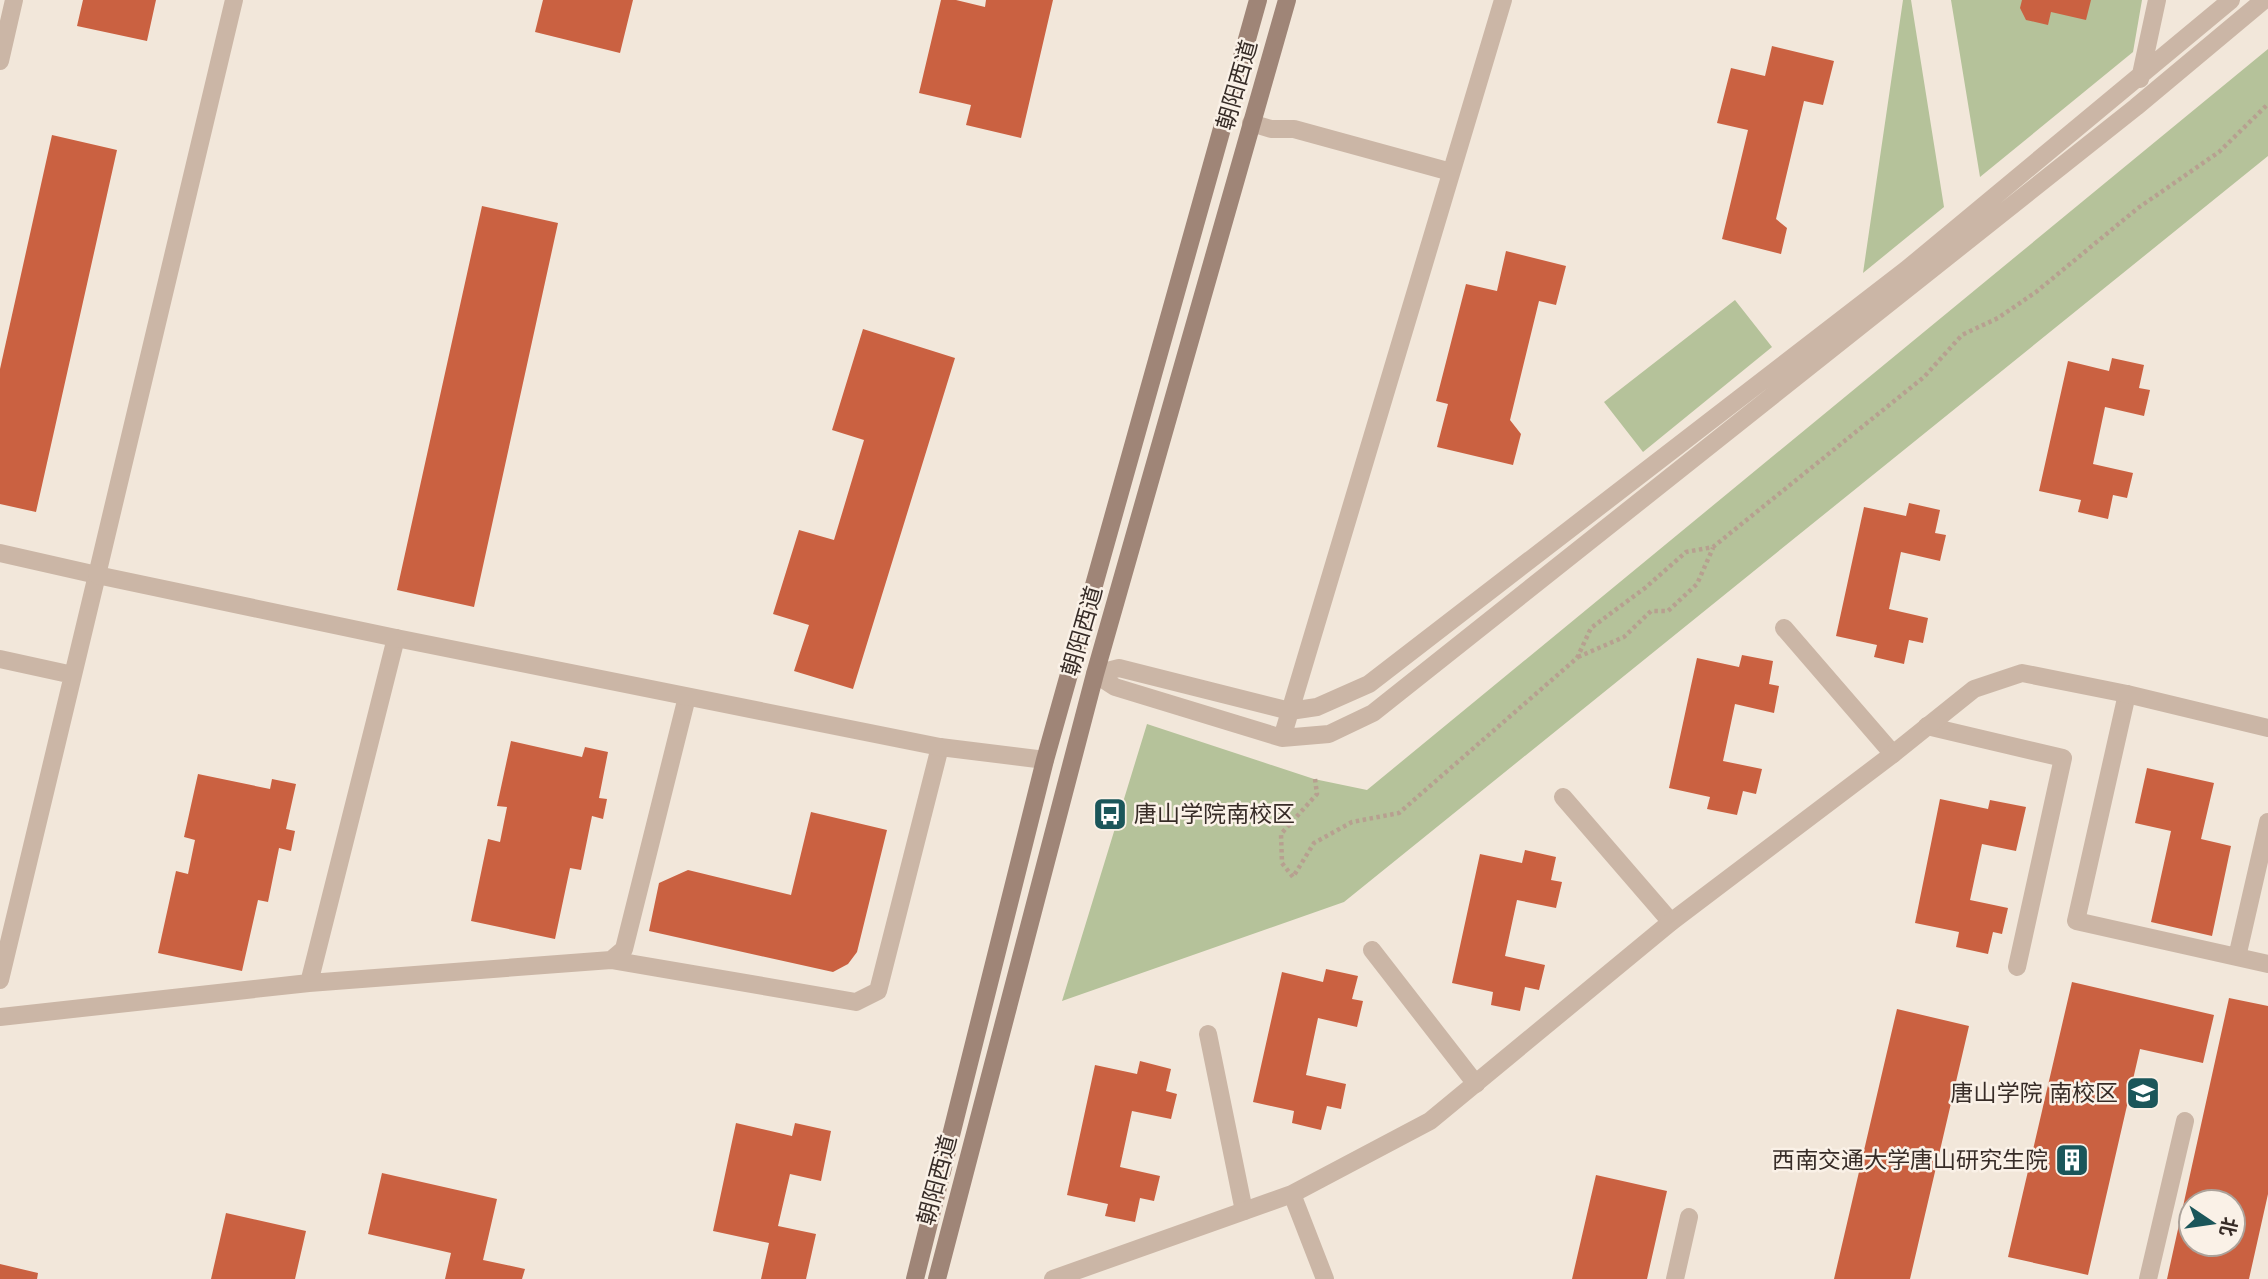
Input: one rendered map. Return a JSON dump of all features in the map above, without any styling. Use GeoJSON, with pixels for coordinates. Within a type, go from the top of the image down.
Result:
{"type":"FeatureCollection","features":[{"type":"Feature","properties":{"kind":"main road","name":"朝阳西道"},"geometry":{"type":"LineString","coordinates":[[915,1279],[1045,760],[1258,0]]}},
{"type":"Feature","properties":{"kind":"main road","name":"朝阳西道"},"geometry":{"type":"LineString","coordinates":[[937,1279],[1095,674],[1287,0]]}},
{"type":"Feature","properties":{"kind":"street"},"geometry":{"type":"LineString","coordinates":[[0,61],[14,0]]}},
{"type":"Feature","properties":{"kind":"street"},"geometry":{"type":"LineString","coordinates":[[0,980],[234,0]]}},
{"type":"Feature","properties":{"kind":"street"},"geometry":{"type":"LineString","coordinates":[[1282,738],[1503,0]]}},
{"type":"Feature","properties":{"kind":"street"},"geometry":{"type":"LineString","coordinates":[[2136,107],[2140,75],[2157,0]]}},
{"type":"Feature","properties":{"kind":"street"},"geometry":{"type":"LineString","coordinates":[[1095,674],[1119,668],[1290,711],[1317,707],[1369,684],[1906,270],[2231,0]]}},
{"type":"Feature","properties":{"kind":"street"},"geometry":{"type":"LineString","coordinates":[[1095,674],[1115,687],[1282,738],[1329,734],[1373,713],[2136,107],[2264,0]]}},
{"type":"Feature","properties":{"kind":"street"},"geometry":{"type":"LineString","coordinates":[[1251,123],[1270,129],[1294,129],[1451,172]]}},
{"type":"Feature","properties":{"kind":"street"},"geometry":{"type":"LineString","coordinates":[[0,553],[687,697],[940,747],[1045,760]]}},
{"type":"Feature","properties":{"kind":"street"},"geometry":{"type":"LineString","coordinates":[[1784,628],[1893,754]]}},
{"type":"Feature","properties":{"kind":"street"},"geometry":{"type":"LineString","coordinates":[[309,983],[396,638]]}},
{"type":"Feature","properties":{"kind":"street"},"geometry":{"type":"LineString","coordinates":[[0,659],[73,675]]}},
{"type":"Feature","properties":{"kind":"street"},"geometry":{"type":"LineString","coordinates":[[1053,1279],[1292,1195],[1430,1121],[1671,922],[1893,754],[1974,689],[2022,673],[2127,694],[2268,728]]}},
{"type":"Feature","properties":{"kind":"street"},"geometry":{"type":"LineString","coordinates":[[2127,694],[2076,921],[2268,964]]}},
{"type":"Feature","properties":{"kind":"street"},"geometry":{"type":"LineString","coordinates":[[611,960],[624,949],[687,697]]}},
{"type":"Feature","properties":{"kind":"street"},"geometry":{"type":"LineString","coordinates":[[1927,726],[2063,758],[2017,967]]}},
{"type":"Feature","properties":{"kind":"street"},"geometry":{"type":"LineString","coordinates":[[0,1017],[309,983],[611,960],[856,1002],[878,991],[940,747]]}},
{"type":"Feature","properties":{"kind":"street"},"geometry":{"type":"LineString","coordinates":[[1563,797],[1671,922]]}},
{"type":"Feature","properties":{"kind":"street"},"geometry":{"type":"LineString","coordinates":[[2237,957],[2268,822]]}},
{"type":"Feature","properties":{"kind":"street"},"geometry":{"type":"LineString","coordinates":[[1372,950],[1476,1084]]}},
{"type":"Feature","properties":{"kind":"street"},"geometry":{"type":"LineString","coordinates":[[1208,1034],[1244,1211]]}},
{"type":"Feature","properties":{"kind":"street"},"geometry":{"type":"LineString","coordinates":[[2147,1279],[2185,1121]]}},
{"type":"Feature","properties":{"kind":"street"},"geometry":{"type":"LineString","coordinates":[[1292,1195],[1325,1279]]}},
{"type":"Feature","properties":{"kind":"street"},"geometry":{"type":"LineString","coordinates":[[1675,1279],[1689,1217]]}},
{"type":"Feature","properties":{"kind":"path"},"geometry":{"type":"LineString","coordinates":[[1314,779],[1317,794],[1281,834],[1282,863],[1293,877],[1314,843],[1352,822],[1399,813],[1577,658],[1624,637],[1651,611],[1668,611],[1697,584],[1713,547],[1924,377],[1962,335],[1998,318],[2036,292],[2138,208],[2219,152],[2268,104]]}},
{"type":"Feature","properties":{"kind":"path"},"geometry":{"type":"LineString","coordinates":[[1577,658],[1591,628],[1645,588],[1686,552],[1713,547]]}},
{"type":"Feature","properties":{"kind":"green space"},"geometry":{"type":"Polygon","coordinates":[[[1903,0],[1911,0],[1944,207],[1863,273],[1903,0]]]}},
{"type":"Feature","properties":{"kind":"green space"},"geometry":{"type":"Polygon","coordinates":[[[1951,0],[2142,0],[2133,52],[1980,177],[1951,0]]]}},
{"type":"Feature","properties":{"kind":"green space"},"geometry":{"type":"Polygon","coordinates":[[[2268,49],[2268,156],[1344,902],[1062,1001],[1147,724],[1314,779],[1367,790],[2268,49]]]}},
{"type":"Feature","properties":{"kind":"green space"},"geometry":{"type":"Polygon","coordinates":[[[1735,300],[1772,347],[1643,452],[1604,402],[1735,300]]]}},
{"type":"Feature","properties":{"kind":"building"},"geometry":{"type":"Polygon","coordinates":[[[83,0],[156,0],[147,41],[77,26],[83,0]]]}},
{"type":"Feature","properties":{"kind":"building"},"geometry":{"type":"Polygon","coordinates":[[[543,0],[633,0],[620,53],[535,32],[543,0]]]}},
{"type":"Feature","properties":{"kind":"building"},"geometry":{"type":"Polygon","coordinates":[[[941,0],[956,0],[985,7],[986,0],[1053,0],[1021,138],[966,125],[971,105],[919,93],[941,0]]]}},
{"type":"Feature","properties":{"kind":"building"},"geometry":{"type":"Polygon","coordinates":[[[2022,0],[2091,0],[2086,20],[2051,12],[2048,25],[2026,20],[2020,8],[2022,0]]]}},
{"type":"Feature","properties":{"kind":"building"},"geometry":{"type":"Polygon","coordinates":[[[1772,46],[1834,61],[1823,105],[1804,101],[1776,219],[1787,228],[1781,254],[1722,239],[1748,130],[1717,123],[1731,68],[1765,76],[1772,46]]]}},
{"type":"Feature","properties":{"kind":"building"},"geometry":{"type":"Polygon","coordinates":[[[52,135],[117,150],[36,512],[0,504],[0,369],[52,135]]]}},
{"type":"Feature","properties":{"kind":"building"},"geometry":{"type":"Polygon","coordinates":[[[482,206],[558,223],[474,607],[397,590],[482,206]]]}},
{"type":"Feature","properties":{"kind":"building"},"geometry":{"type":"Polygon","coordinates":[[[1506,251],[1566,266],[1556,305],[1539,301],[1510,420],[1521,434],[1513,465],[1437,447],[1448,404],[1436,401],[1466,284],[1497,291],[1506,251]]]}},
{"type":"Feature","properties":{"kind":"building"},"geometry":{"type":"Polygon","coordinates":[[[863,329],[955,358],[853,689],[794,671],[809,625],[773,614],[799,530],[834,540],[864,440],[832,430],[863,329]]]}},
{"type":"Feature","properties":{"kind":"building"},"geometry":{"type":"Polygon","coordinates":[[[2112,358],[2144,365],[2139,388],[2150,390],[2144,416],[2105,407],[2093,464],[2133,473],[2127,498],[2113,495],[2108,519],[2078,512],[2081,500],[2039,491],[2068,361],[2109,371],[2112,358]]]}},
{"type":"Feature","properties":{"kind":"building"},"geometry":{"type":"Polygon","coordinates":[[[1909,503],[1940,510],[1935,533],[1946,535],[1940,561],[1901,552],[1889,609],[1928,618],[1923,643],[1909,640],[1904,664],[1874,657],[1877,645],[1836,636],[1864,507],[1906,516],[1909,503]]]}},
{"type":"Feature","properties":{"kind":"building"},"geometry":{"type":"Polygon","coordinates":[[[1742,655],[1773,661],[1769,684],[1779,686],[1774,713],[1735,704],[1723,761],[1762,769],[1756,794],[1743,791],[1737,815],[1707,809],[1710,797],[1669,788],[1697,658],[1739,667],[1742,655]]]}},
{"type":"Feature","properties":{"kind":"building"},"geometry":{"type":"Polygon","coordinates":[[[511,741],[582,757],[585,747],[608,752],[599,798],[607,799],[603,819],[592,816],[581,870],[570,868],[555,939],[471,921],[488,839],[500,842],[507,807],[497,806],[511,741]]]}},
{"type":"Feature","properties":{"kind":"building"},"geometry":{"type":"Polygon","coordinates":[[[2147,768],[2214,783],[2201,839],[2231,846],[2212,936],[2151,922],[2171,831],[2135,823],[2147,768]]]}},
{"type":"Feature","properties":{"kind":"building"},"geometry":{"type":"Polygon","coordinates":[[[198,774],[270,789],[272,779],[296,784],[286,829],[295,831],[291,851],[279,848],[268,902],[258,900],[242,971],[158,953],[176,871],[188,874],[195,840],[184,837],[198,774]]]}},
{"type":"Feature","properties":{"kind":"building"},"geometry":{"type":"Polygon","coordinates":[[[1940,799],[1988,809],[1990,800],[2026,807],[2016,851],[1982,844],[1970,900],[2008,908],[2002,934],[1993,932],[1988,954],[1956,947],[1959,932],[1915,923],[1940,799]]]}},
{"type":"Feature","properties":{"kind":"building"},"geometry":{"type":"Polygon","coordinates":[[[811,812],[887,830],[857,952],[848,964],[833,972],[649,931],[659,883],[688,870],[791,895],[811,812]]]}},
{"type":"Feature","properties":{"kind":"building"},"geometry":{"type":"Polygon","coordinates":[[[1525,850],[1556,857],[1551,880],[1562,882],[1556,908],[1517,900],[1505,956],[1545,965],[1539,990],[1525,987],[1520,1011],[1491,1005],[1493,992],[1452,983],[1480,854],[1522,863],[1525,850]]]}},
{"type":"Feature","properties":{"kind":"building"},"geometry":{"type":"Polygon","coordinates":[[[1326,969],[1358,976],[1352,999],[1363,1001],[1357,1027],[1318,1018],[1306,1075],[1346,1084],[1341,1109],[1327,1106],[1321,1130],[1292,1123],[1294,1111],[1253,1102],[1282,972],[1323,982],[1326,969]]]}},
{"type":"Feature","properties":{"kind":"building","name":"西南交通大学唐山研究生院"},"geometry":{"type":"Polygon","coordinates":[[[2072,982],[2214,1015],[2203,1063],[2140,1049],[2088,1275],[2008,1257],[2072,982]]]}},
{"type":"Feature","properties":{"kind":"building"},"geometry":{"type":"Polygon","coordinates":[[[2229,998],[2268,1006],[2268,1194],[2249,1279],[2167,1279],[2177,1234],[2177,1258],[2247,1258],[2247,1188],[2187,1188],[2229,998]]]}},
{"type":"Feature","properties":{"kind":"building"},"geometry":{"type":"Polygon","coordinates":[[[1897,1009],[1969,1026],[1910,1279],[1834,1279],[1897,1009]]]}},
{"type":"Feature","properties":{"kind":"building"},"geometry":{"type":"Polygon","coordinates":[[[1140,1061],[1171,1069],[1166,1091],[1177,1094],[1171,1119],[1132,1111],[1120,1167],[1160,1176],[1154,1201],[1140,1198],[1135,1222],[1105,1216],[1108,1204],[1067,1195],[1095,1065],[1137,1074],[1140,1061]]]}},
{"type":"Feature","properties":{"kind":"building"},"geometry":{"type":"Polygon","coordinates":[[[736,1123],[792,1136],[795,1123],[831,1131],[821,1181],[790,1174],[778,1226],[816,1234],[806,1279],[761,1279],[769,1243],[713,1231],[736,1123]]]}},
{"type":"Feature","properties":{"kind":"building"},"geometry":{"type":"Polygon","coordinates":[[[382,1173],[497,1199],[483,1260],[525,1269],[522,1279],[445,1279],[451,1253],[368,1234],[382,1173]]]}},
{"type":"Feature","properties":{"kind":"building"},"geometry":{"type":"Polygon","coordinates":[[[1596,1175],[1667,1191],[1647,1279],[1572,1279],[1596,1175]]]}},
{"type":"Feature","properties":{"kind":"building"},"geometry":{"type":"Polygon","coordinates":[[[226,1213],[306,1231],[295,1279],[211,1279],[226,1213]]]}},
{"type":"Feature","properties":{"kind":"building"},"geometry":{"type":"Polygon","coordinates":[[[0,1264],[38,1273],[37,1279],[0,1279],[0,1264]]]}},
{"type":"Feature","properties":{"kind":"place","name":"唐山学院南校区"},"geometry":{"type":"Point","coordinates":[1110,814]}},
{"type":"Feature","properties":{"kind":"place","name":"唐山学院 南校区"},"geometry":{"type":"Point","coordinates":[2143,1093]}},
{"type":"Feature","properties":{"kind":"place","name":"西南交通大学唐山研究生院"},"geometry":{"type":"Point","coordinates":[2072,1160]}}]}
